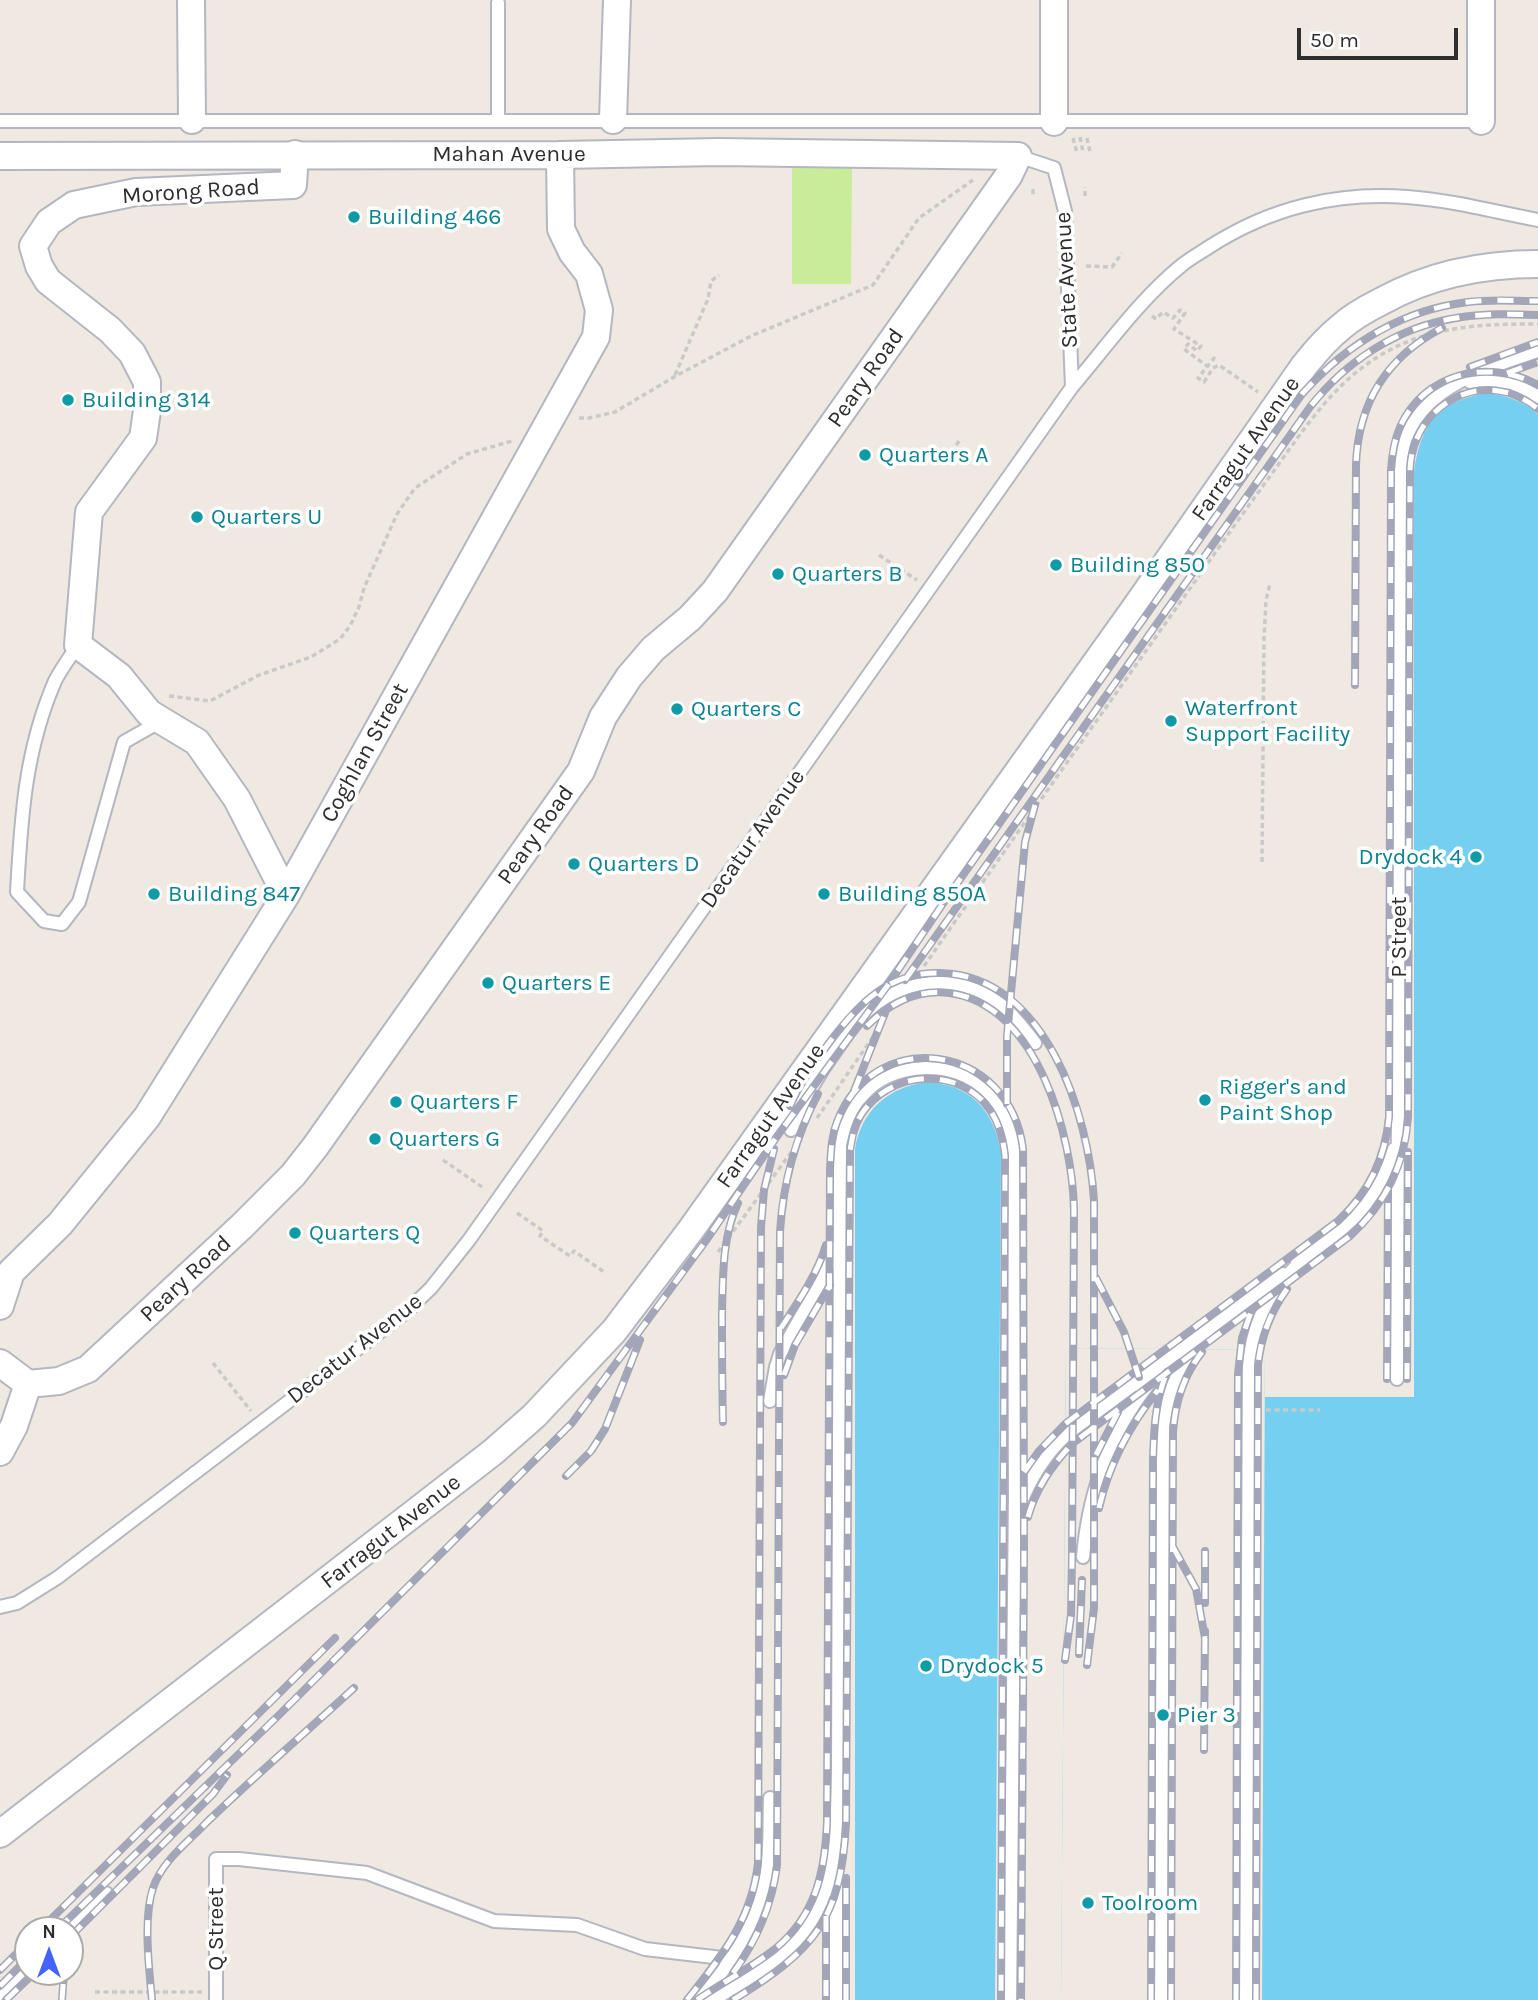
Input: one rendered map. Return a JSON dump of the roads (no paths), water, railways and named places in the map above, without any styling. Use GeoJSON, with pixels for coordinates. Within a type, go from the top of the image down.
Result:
{"type":"FeatureCollection","features":[{"type":"Feature","properties":{"kind":"street"},"geometry":{"type":"LineString","coordinates":[[191,0],[192,120]]}},
{"type":"Feature","properties":{"kind":"street"},"geometry":{"type":"LineString","coordinates":[[613,120],[617,0]]}},
{"type":"Feature","properties":{"kind":"street"},"geometry":{"type":"LineString","coordinates":[[1054,0],[1054,122]]}},
{"type":"Feature","properties":{"kind":"street"},"geometry":{"type":"LineString","coordinates":[[1481,0],[1481,121]]}},
{"type":"Feature","properties":{"kind":"street","name":"Mahan Avenue"},"geometry":{"type":"LineString","coordinates":[[0,156],[559,155],[719,152],[1018,156]]}},
{"type":"Feature","properties":{"kind":"street","name":"Morong Road"},"geometry":{"type":"LineString","coordinates":[[78,645],[89,512],[143,438],[148,411],[146,382],[132,353],[110,330],[48,281],[39,266],[33,246],[49,222],[74,205],[136,192],[293,185],[295,155]]}},
{"type":"Feature","properties":{"kind":"street","name":"Coghlan Street"},"geometry":{"type":"LineString","coordinates":[[0,1306],[11,1272],[60,1224],[148,1117],[286,895],[596,337],[599,310],[589,274],[572,253],[561,229],[559,155]]}},
{"type":"Feature","properties":{"kind":"street","name":"Peary Road"},"geometry":{"type":"LineString","coordinates":[[28,1384],[59,1381],[88,1369],[293,1175],[581,771],[603,717],[629,677],[653,649],[691,618],[715,591],[1009,175],[1018,156]]}},
{"type":"Feature","properties":{"kind":"street","name":"Farragut Avenue"},"geometry":{"type":"LineString","coordinates":[[0,1834],[494,1452],[534,1416],[614,1331],[690,1230],[781,1123],[874,972],[1304,366],[1321,346],[1343,325],[1372,306],[1417,284],[1474,268],[1538,264]]}},
{"type":"Feature","properties":{"kind":"street","name":"Farragut Avenue"},"geometry":{"type":"LineString","coordinates":[[1417,284],[1538,282]]}},
{"type":"Feature","properties":{"kind":"street"},"geometry":{"type":"LineString","coordinates":[[78,645],[119,676],[149,713],[197,742],[237,799],[286,895]]}},
{"type":"Feature","properties":{"kind":"street"},"geometry":{"type":"LineString","coordinates":[[0,1363],[28,1384],[14,1426],[0,1452]]}},
{"type":"Feature","properties":{"kind":"lane"},"geometry":{"type":"LineString","coordinates":[[498,3],[498,120]]}},
{"type":"Feature","properties":{"kind":"lane"},"geometry":{"type":"LineString","coordinates":[[0,121],[1481,121]]}},
{"type":"Feature","properties":{"kind":"lane","name":"State Avenue"},"geometry":{"type":"LineString","coordinates":[[1018,156],[1054,169],[1065,211],[1072,387]]}},
{"type":"Feature","properties":{"kind":"lane","name":"Decatur Avenue"},"geometry":{"type":"LineString","coordinates":[[0,1607],[17,1603],[57,1578],[407,1312],[431,1288],[469,1240],[1072,387],[1139,307],[1183,264],[1236,230],[1264,217],[1321,201],[1377,196],[1438,201],[1538,220]]}},
{"type":"Feature","properties":{"kind":"lane"},"geometry":{"type":"LineString","coordinates":[[1450,388],[1538,351]]}},
{"type":"Feature","properties":{"kind":"lane"},"geometry":{"type":"LineString","coordinates":[[1450,388],[1478,381],[1500,381],[1520,387],[1538,397]]}},
{"type":"Feature","properties":{"kind":"lane","name":"P Street"},"geometry":{"type":"LineString","coordinates":[[1397,1379],[1400,466],[1407,433],[1415,420],[1435,398],[1450,388]]}},
{"type":"Feature","properties":{"kind":"lane"},"geometry":{"type":"LineString","coordinates":[[78,645],[56,680],[33,746],[21,811],[17,892],[44,921],[62,924],[79,902],[124,742],[161,721]]}},
{"type":"Feature","properties":{"kind":"lane"},"geometry":{"type":"LineString","coordinates":[[849,1032],[874,972]]}},
{"type":"Feature","properties":{"kind":"lane"},"geometry":{"type":"LineString","coordinates":[[781,1123],[862,1016],[881,1000],[909,987],[948,982],[976,990],[989,996],[1009,1012],[1035,1043]]}},
{"type":"Feature","properties":{"kind":"lane"},"geometry":{"type":"LineString","coordinates":[[781,1123],[802,1103],[823,1068]]}},
{"type":"Feature","properties":{"kind":"lane"},"geometry":{"type":"LineString","coordinates":[[836,2000],[840,1145],[849,1115],[862,1095],[871,1087],[903,1070],[933,1068],[962,1074],[993,1097],[1007,1117],[1014,1151],[1010,2000]]}},
{"type":"Feature","properties":{"kind":"lane"},"geometry":{"type":"LineString","coordinates":[[1014,1527],[1028,1486],[1052,1449],[1073,1429],[1355,1219],[1378,1190],[1395,1147],[1399,1109]]}},
{"type":"Feature","properties":{"kind":"lane"},"geometry":{"type":"LineString","coordinates":[[770,1401],[775,1367],[780,1354],[830,1264],[839,1225]]}},
{"type":"Feature","properties":{"kind":"lane"},"geometry":{"type":"LineString","coordinates":[[1245,2000],[1249,1363],[1255,1330],[1263,1309],[1284,1279],[1304,1258]]}},
{"type":"Feature","properties":{"kind":"lane"},"geometry":{"type":"LineString","coordinates":[[1161,2000],[1163,1427],[1168,1396],[1178,1370],[1210,1328]]}},
{"type":"Feature","properties":{"kind":"lane"},"geometry":{"type":"LineString","coordinates":[[1083,1557],[1089,1509],[1100,1471],[1113,1441],[1135,1402],[1169,1362],[1191,1342]]}},
{"type":"Feature","properties":{"kind":"lane"},"geometry":{"type":"LineString","coordinates":[[700,2000],[743,1941],[764,1886],[769,1849],[770,1798]]}},
{"type":"Feature","properties":{"kind":"lane"},"geometry":{"type":"LineString","coordinates":[[714,2000],[782,1955],[810,1924],[827,1890],[832,1870],[836,1825]]}},
{"type":"Feature","properties":{"kind":"lane","name":"Q Street"},"geometry":{"type":"LineString","coordinates":[[216,2000],[216,1859],[239,1859],[367,1873],[494,1922],[577,1925],[645,1949],[731,1959]]}},
{"type":"Feature","properties":{"kind":"lane"},"geometry":{"type":"LineString","coordinates":[[82,1916],[106,1893]]}},
{"type":"Feature","properties":{"kind":"lane"},"geometry":{"type":"LineString","coordinates":[[0,1997],[14,1984]]}},
{"type":"Feature","properties":{"kind":"water"},"geometry":{"type":"Polygon","coordinates":[[[1488,393],[1514,400],[1538,414],[1538,2000],[1061,2000],[1066,1348],[1265,1350],[1265,1397],[1414,1397],[1414,471],[1422,440],[1435,417],[1457,401],[1488,393]]]}},
{"type":"Feature","properties":{"kind":"water","name":"Drydock 5"},"geometry":{"type":"Polygon","coordinates":[[[927,1082],[956,1088],[978,1102],[993,1124],[1001,1153],[995,2000],[855,2000],[855,1149],[863,1123],[879,1103],[900,1089],[927,1082]]]}},
{"type":"Feature","properties":{"kind":"railway"},"geometry":{"type":"LineString","coordinates":[[71,1916],[280,1714],[572,1423],[888,985],[1302,394],[1356,345],[1420,313],[1443,306],[1477,301],[1538,301]]}},
{"type":"Feature","properties":{"kind":"railway"},"geometry":{"type":"LineString","coordinates":[[905,980],[1324,390],[1357,361],[1414,329],[1466,316],[1538,315]]}},
{"type":"Feature","properties":{"kind":"railway"},"geometry":{"type":"LineString","coordinates":[[1355,685],[1356,465],[1363,421],[1379,384],[1391,367],[1442,328]]}},
{"type":"Feature","properties":{"kind":"railway"},"geometry":{"type":"LineString","coordinates":[[1470,367],[1538,342]]}},
{"type":"Feature","properties":{"kind":"railway"},"geometry":{"type":"LineString","coordinates":[[1507,373],[1538,362]]}},
{"type":"Feature","properties":{"kind":"railway"},"geometry":{"type":"LineString","coordinates":[[1024,1472],[1039,1451],[1065,1424],[1338,1221],[1374,1174],[1384,1147],[1389,1117],[1391,470],[1396,438],[1411,409],[1425,394],[1441,383],[1459,376],[1479,372],[1499,373],[1538,385]]}},
{"type":"Feature","properties":{"kind":"railway"},"geometry":{"type":"LineString","coordinates":[[1028,1517],[1035,1496],[1046,1477],[1073,1443],[1350,1236],[1383,1197],[1398,1167],[1408,1117],[1410,469],[1414,446],[1424,426],[1438,409],[1455,398],[1475,391],[1496,391],[1517,396],[1538,409]]}},
{"type":"Feature","properties":{"kind":"railway"},"geometry":{"type":"LineString","coordinates":[[1007,1104],[1007,1036],[1025,842],[1035,805]]}},
{"type":"Feature","properties":{"kind":"railway"},"geometry":{"type":"LineString","coordinates":[[790,1106],[818,1058],[851,1015],[890,984],[922,974],[941,973],[978,980],[1008,998],[1034,1024],[1055,1056],[1071,1092],[1083,1130],[1094,1201],[1094,1608],[1087,1665]]}},
{"type":"Feature","properties":{"kind":"railway"},"geometry":{"type":"LineString","coordinates":[[867,1026],[894,1004],[926,993],[949,993],[980,1003],[1006,1021],[1027,1048],[1044,1079],[1057,1113],[1067,1148],[1074,1211],[1071,1615],[1065,1660]]}},
{"type":"Feature","properties":{"kind":"railway"},"geometry":{"type":"LineString","coordinates":[[854,1091],[885,1013]]}},
{"type":"Feature","properties":{"kind":"railway"},"geometry":{"type":"LineString","coordinates":[[697,2000],[775,1949],[800,1922],[816,1892],[824,1858],[827,1822],[832,1139],[837,1122],[855,1091],[880,1070],[909,1060],[939,1059],[968,1068],[994,1086],[1013,1113],[1023,1149],[1021,2000]]}},
{"type":"Feature","properties":{"kind":"railway"},"geometry":{"type":"LineString","coordinates":[[733,2000],[784,1965],[803,1948],[818,1930],[838,1885],[846,1823],[850,1151],[857,1123],[873,1100],[889,1089],[924,1079],[961,1085],[977,1095],[996,1120],[1005,1155],[1001,2000]]}},
{"type":"Feature","properties":{"kind":"railway"},"geometry":{"type":"LineString","coordinates":[[733,1973],[762,1922],[777,1865],[780,1232],[792,1161],[818,1094]]}},
{"type":"Feature","properties":{"kind":"railway"},"geometry":{"type":"LineString","coordinates":[[687,2000],[723,1953],[742,1920],[755,1883],[758,1863],[761,1227],[764,1190],[774,1149]]}},
{"type":"Feature","properties":{"kind":"railway"},"geometry":{"type":"LineString","coordinates":[[1407,1379],[1408,1152]]}},
{"type":"Feature","properties":{"kind":"railway"},"geometry":{"type":"LineString","coordinates":[[1387,1379],[1388,1190]]}},
{"type":"Feature","properties":{"kind":"railway"},"geometry":{"type":"LineString","coordinates":[[723,1422],[723,1272],[729,1229],[738,1203]]}},
{"type":"Feature","properties":{"kind":"railway"},"geometry":{"type":"LineString","coordinates":[[781,1328],[812,1278],[826,1245]]}},
{"type":"Feature","properties":{"kind":"railway"},"geometry":{"type":"LineString","coordinates":[[1096,1278],[1124,1332],[1139,1377]]}},
{"type":"Feature","properties":{"kind":"railway"},"geometry":{"type":"LineString","coordinates":[[784,1375],[795,1345],[830,1285]]}},
{"type":"Feature","properties":{"kind":"railway"},"geometry":{"type":"LineString","coordinates":[[1256,2000],[1258,1365],[1267,1325],[1287,1289]]}},
{"type":"Feature","properties":{"kind":"railway"},"geometry":{"type":"LineString","coordinates":[[1236,2000],[1238,1374],[1242,1338],[1252,1309]]}},
{"type":"Feature","properties":{"kind":"railway"},"geometry":{"type":"LineString","coordinates":[[566,1476],[591,1451],[605,1429],[640,1340]]}},
{"type":"Feature","properties":{"kind":"railway"},"geometry":{"type":"LineString","coordinates":[[1171,2000],[1173,1432],[1182,1389],[1202,1352]]}},
{"type":"Feature","properties":{"kind":"railway"},"geometry":{"type":"LineString","coordinates":[[1151,2000],[1153,1460],[1158,1404],[1167,1372]]}},
{"type":"Feature","properties":{"kind":"railway"},"geometry":{"type":"LineString","coordinates":[[1099,1508],[1108,1476],[1122,1446],[1138,1417],[1158,1390]]}},
{"type":"Feature","properties":{"kind":"railway"},"geometry":{"type":"LineString","coordinates":[[1096,1455],[1118,1412]]}},
{"type":"Feature","properties":{"kind":"railway"},"geometry":{"type":"LineString","coordinates":[[1173,1547],[1196,1589],[1205,1638]]}},
{"type":"Feature","properties":{"kind":"railway"},"geometry":{"type":"LineString","coordinates":[[1205,1551],[1205,1603]]}},
{"type":"Feature","properties":{"kind":"railway"},"geometry":{"type":"LineString","coordinates":[[1079,1654],[1082,1580]]}},
{"type":"Feature","properties":{"kind":"railway"},"geometry":{"type":"LineString","coordinates":[[1204,1750],[1205,1631]]}},
{"type":"Feature","properties":{"kind":"railway"},"geometry":{"type":"LineString","coordinates":[[54,1916],[335,1638]]}},
{"type":"Feature","properties":{"kind":"railway"},"geometry":{"type":"LineString","coordinates":[[152,2000],[148,1914],[157,1878],[176,1852],[354,1688]]}},
{"type":"Feature","properties":{"kind":"railway"},"geometry":{"type":"LineString","coordinates":[[84,1923],[213,1794],[227,1775]]}},
{"type":"Feature","properties":{"kind":"railway"},"geometry":{"type":"LineString","coordinates":[[846,1878],[846,2000]]}},
{"type":"Feature","properties":{"kind":"railway"},"geometry":{"type":"LineString","coordinates":[[826,1916],[826,2000]]}},
{"type":"Feature","properties":{"kind":"railway"},"geometry":{"type":"LineString","coordinates":[[0,1970],[14,1956]]}},
{"type":"Feature","properties":{"kind":"railway"},"geometry":{"type":"LineString","coordinates":[[0,1986],[14,1972]]}},
{"type":"Feature","properties":{"kind":"railway"},"geometry":{"type":"LineString","coordinates":[[6,2000],[20,1986]]}},
{"type":"Feature","properties":{"kind":"railway"},"geometry":{"type":"LineString","coordinates":[[62,2000],[63,1986]]}},
{"type":"Feature","properties":{"kind":"place","name":"Building 466"},"geometry":{"type":"Point","coordinates":[354,217]}},
{"type":"Feature","properties":{"kind":"place","name":"Building 314"},"geometry":{"type":"Point","coordinates":[68,400]}},
{"type":"Feature","properties":{"kind":"place","name":"Quarters A"},"geometry":{"type":"Point","coordinates":[865,455]}},
{"type":"Feature","properties":{"kind":"place","name":"Quarters U"},"geometry":{"type":"Point","coordinates":[197,517]}},
{"type":"Feature","properties":{"kind":"place","name":"Building 850"},"geometry":{"type":"Point","coordinates":[1056,565]}},
{"type":"Feature","properties":{"kind":"place","name":"Quarters B"},"geometry":{"type":"Point","coordinates":[778,574]}},
{"type":"Feature","properties":{"kind":"place","name":"Quarters C"},"geometry":{"type":"Point","coordinates":[677,709]}},
{"type":"Feature","properties":{"kind":"place","name":"Waterfront Support Facility"},"geometry":{"type":"Point","coordinates":[1171,721]}},
{"type":"Feature","properties":{"kind":"place","name":"Drydock 4"},"geometry":{"type":"Point","coordinates":[1476,857]}},
{"type":"Feature","properties":{"kind":"place","name":"Quarters D"},"geometry":{"type":"Point","coordinates":[574,864]}},
{"type":"Feature","properties":{"kind":"place","name":"Building 847"},"geometry":{"type":"Point","coordinates":[154,894]}},
{"type":"Feature","properties":{"kind":"place","name":"Building 850A"},"geometry":{"type":"Point","coordinates":[824,894]}},
{"type":"Feature","properties":{"kind":"place","name":"Quarters E"},"geometry":{"type":"Point","coordinates":[488,983]}},
{"type":"Feature","properties":{"kind":"place","name":"Rigger's and Paint Shop"},"geometry":{"type":"Point","coordinates":[1205,1100]}},
{"type":"Feature","properties":{"kind":"place","name":"Quarters F"},"geometry":{"type":"Point","coordinates":[396,1102]}},
{"type":"Feature","properties":{"kind":"place","name":"Quarters G"},"geometry":{"type":"Point","coordinates":[375,1139]}},
{"type":"Feature","properties":{"kind":"place","name":"Quarters Q"},"geometry":{"type":"Point","coordinates":[295,1233]}},
{"type":"Feature","properties":{"kind":"place","name":"Drydock 5"},"geometry":{"type":"Point","coordinates":[926,1666]}},
{"type":"Feature","properties":{"kind":"place","name":"Pier 3"},"geometry":{"type":"Point","coordinates":[1163,1715]}},
{"type":"Feature","properties":{"kind":"place","name":"Toolroom"},"geometry":{"type":"Point","coordinates":[1088,1903]}}]}
